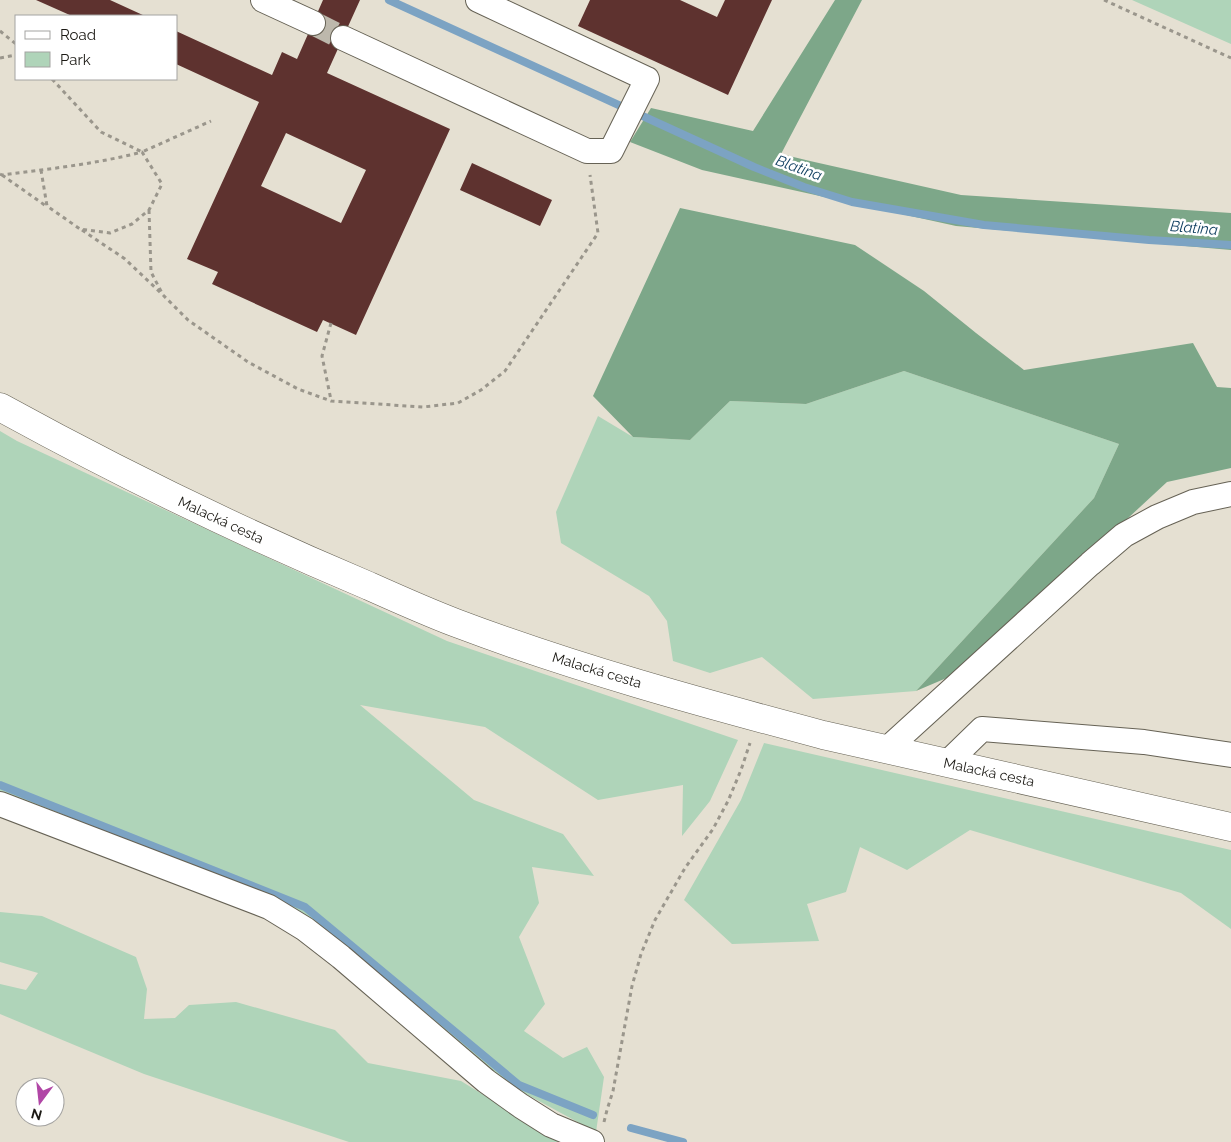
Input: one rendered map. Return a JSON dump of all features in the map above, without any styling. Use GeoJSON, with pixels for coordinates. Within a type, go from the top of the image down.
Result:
{"type":"FeatureCollection","features":[{"type":"Feature","properties":{"kind":"main road","name":"Malacká cesta"},"geometry":{"type":"LineString","coordinates":[[0,407],[59,439],[239,529],[330,570],[455,622],[541,652],[758,718],[823,735],[1231,826]]}},
{"type":"Feature","properties":{"kind":"lane"},"geometry":{"type":"LineString","coordinates":[[263,0],[313,23]]}},
{"type":"Feature","properties":{"kind":"lane"},"geometry":{"type":"LineString","coordinates":[[343,38],[587,151],[611,151],[647,79],[478,0]]}},
{"type":"Feature","properties":{"kind":"lane"},"geometry":{"type":"LineString","coordinates":[[887,749],[1124,535],[1157,517],[1194,502],[1231,494]]}},
{"type":"Feature","properties":{"kind":"lane"},"geometry":{"type":"LineString","coordinates":[[947,763],[982,728],[1144,742],[1231,755]]}},
{"type":"Feature","properties":{"kind":"lane"},"geometry":{"type":"LineString","coordinates":[[0,804],[269,906],[305,929],[342,957],[451,1052],[521,1106],[551,1124],[598,1134]]}},
{"type":"Feature","properties":{"kind":"path"},"geometry":{"type":"LineString","coordinates":[[1104,0],[1231,58]]}},
{"type":"Feature","properties":{"kind":"path"},"geometry":{"type":"LineString","coordinates":[[0,32],[15,43]]}},
{"type":"Feature","properties":{"kind":"path"},"geometry":{"type":"LineString","coordinates":[[0,58],[15,55]]}},
{"type":"Feature","properties":{"kind":"path"},"geometry":{"type":"LineString","coordinates":[[53,80],[101,132],[142,152],[162,184],[149,210],[132,224],[110,233],[80,229]]}},
{"type":"Feature","properties":{"kind":"path"},"geometry":{"type":"LineString","coordinates":[[1,174],[120,158],[142,152],[211,121]]}},
{"type":"Feature","properties":{"kind":"path"},"geometry":{"type":"LineString","coordinates":[[1,174],[125,259],[188,320],[248,362],[298,389],[331,400],[422,407],[458,403],[481,390],[505,371],[598,233],[587,151]]}},
{"type":"Feature","properties":{"kind":"path"},"geometry":{"type":"LineString","coordinates":[[41,170],[47,206]]}},
{"type":"Feature","properties":{"kind":"path"},"geometry":{"type":"LineString","coordinates":[[149,210],[151,272],[163,295]]}},
{"type":"Feature","properties":{"kind":"path"},"geometry":{"type":"LineString","coordinates":[[331,324],[322,356],[331,400]]}},
{"type":"Feature","properties":{"kind":"path"},"geometry":{"type":"LineString","coordinates":[[598,1134],[613,1091],[632,986],[641,954],[654,920],[685,868],[713,829],[728,801],[741,770],[758,718]]}},
{"type":"Feature","properties":{"kind":"green space"},"geometry":{"type":"Polygon","coordinates":[[[835,0],[862,0],[781,154],[961,195],[1231,213],[1231,250],[956,226],[702,170],[630,142],[651,108],[753,131],[835,0]]]}},
{"type":"Feature","properties":{"kind":"green space"},"geometry":{"type":"Polygon","coordinates":[[[1132,0],[1231,0],[1231,44],[1132,0]]]}},
{"type":"Feature","properties":{"kind":"green space"},"geometry":{"type":"Polygon","coordinates":[[[680,208],[855,245],[924,291],[1024,370],[1193,343],[1217,387],[1231,388],[1231,468],[1167,482],[963,671],[916,691],[1094,498],[1119,444],[904,371],[806,404],[730,401],[690,440],[633,437],[593,396],[680,208]]]}},
{"type":"Feature","properties":{"kind":"green space"},"geometry":{"type":"Polygon","coordinates":[[[904,371],[1119,444],[1094,498],[916,691],[813,699],[762,657],[710,673],[673,661],[667,621],[649,596],[561,543],[556,512],[598,416],[633,437],[690,440],[730,401],[806,404],[904,371]]]}},
{"type":"Feature","properties":{"kind":"green space"},"geometry":{"type":"Polygon","coordinates":[[[0,431],[17,441],[447,641],[738,740],[710,801],[682,836],[683,785],[598,800],[485,727],[360,705],[474,800],[563,834],[594,876],[532,867],[539,903],[519,937],[545,1004],[524,1031],[563,1058],[587,1047],[604,1077],[596,1132],[513,1087],[299,913],[0,791],[0,431]]]}},
{"type":"Feature","properties":{"kind":"green space"},"geometry":{"type":"Polygon","coordinates":[[[764,743],[1231,850],[1231,929],[1181,893],[970,830],[907,870],[860,847],[846,892],[807,904],[819,941],[732,944],[684,900],[741,800],[764,743]]]}},
{"type":"Feature","properties":{"kind":"green space"},"geometry":{"type":"Polygon","coordinates":[[[0,912],[42,916],[136,957],[147,989],[144,1019],[175,1018],[189,1005],[236,1002],[335,1030],[368,1063],[461,1081],[560,1142],[349,1142],[144,1074],[0,1014],[0,984],[26,990],[38,973],[0,962],[0,912]]]}},
{"type":"Feature","properties":{"kind":"building"},"geometry":{"type":"Polygon","coordinates":[[[36,0],[110,0],[143,15],[70,15],[36,0]]]}},
{"type":"Feature","properties":{"kind":"building"},"geometry":{"type":"Polygon","coordinates":[[[323,0],[360,0],[327,73],[450,129],[356,335],[323,320],[317,332],[212,284],[218,272],[187,259],[259,102],[178,65],[178,32],[272,75],[282,52],[297,59],[323,0]],[[286,133],[261,186],[341,223],[366,170],[286,133]]]}},
{"type":"Feature","properties":{"kind":"building"},"geometry":{"type":"Polygon","coordinates":[[[590,0],[680,0],[717,17],[725,0],[772,0],[728,95],[578,26],[590,0]]]}},
{"type":"Feature","properties":{"kind":"building"},"geometry":{"type":"Polygon","coordinates":[[[472,163],[552,200],[540,226],[460,190],[472,163]]]}},
{"type":"Feature","properties":{"kind":"waterway","name":"Blatina"},"geometry":{"type":"LineString","coordinates":[[389,0],[754,167],[804,187],[852,202],[984,225],[1149,240],[1231,245]]}},
{"type":"Feature","properties":{"kind":"waterway"},"geometry":{"type":"LineString","coordinates":[[0,785],[305,907],[519,1085],[593,1115]]}},
{"type":"Feature","properties":{"kind":"waterway"},"geometry":{"type":"LineString","coordinates":[[631,1128],[683,1142]]}},
{"type":"Feature","properties":{"kind":"tunnel"},"geometry":{"type":"LineString","coordinates":[[313,23],[343,38]]}}]}
